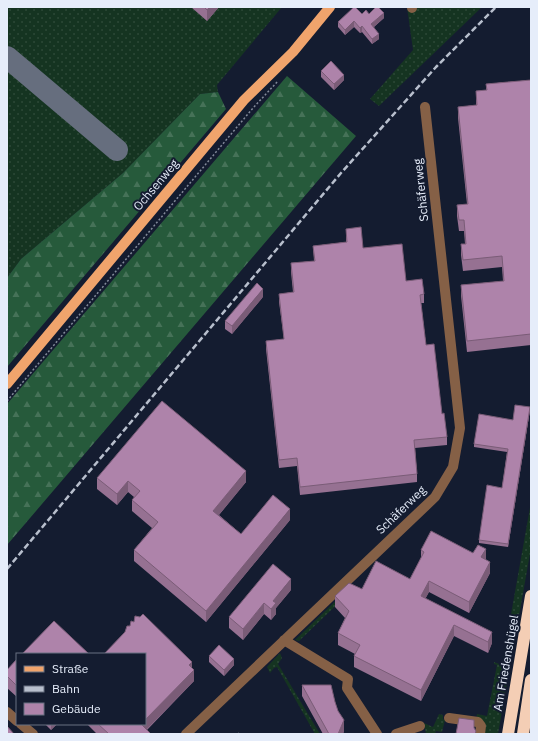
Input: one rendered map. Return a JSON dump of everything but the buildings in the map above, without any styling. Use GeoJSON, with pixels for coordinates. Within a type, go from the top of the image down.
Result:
{"type":"FeatureCollection","features":[{"type":"Feature","properties":{"kind":"highway","name":"Am Friedenshügel"},"geometry":{"type":"LineString","coordinates":[[508,734],[531,596]]}},
{"type":"Feature","properties":{"kind":"highway"},"geometry":{"type":"LineString","coordinates":[[523,734],[531,680]]}},
{"type":"Feature","properties":{"kind":"main road","name":"Ochsenweg"},"geometry":{"type":"LineString","coordinates":[[7,384],[244,100],[293,52],[330,7]]}},
{"type":"Feature","properties":{"kind":"street","name":"Schäferweg"},"geometry":{"type":"LineString","coordinates":[[186,734],[435,497],[453,467],[460,428],[425,107]]}},
{"type":"Feature","properties":{"kind":"street"},"geometry":{"type":"LineString","coordinates":[[284,640],[348,679],[347,688],[377,734]]}},
{"type":"Feature","properties":{"kind":"street"},"geometry":{"type":"LineString","coordinates":[[7,712],[16,720]]}},
{"type":"Feature","properties":{"kind":"street"},"geometry":{"type":"LineString","coordinates":[[449,718],[478,722],[481,726],[480,734]]}},
{"type":"Feature","properties":{"kind":"street"},"geometry":{"type":"LineString","coordinates":[[22,725],[33,734]]}},
{"type":"Feature","properties":{"kind":"street"},"geometry":{"type":"LineString","coordinates":[[397,734],[414,730]]}},
{"type":"Feature","properties":{"kind":"path"},"geometry":{"type":"LineString","coordinates":[[7,401],[278,80]]}},
{"type":"Feature","properties":{"kind":"green space"},"geometry":{"type":"Polygon","coordinates":[[[7,7],[282,7],[217,85],[218,92],[200,94],[123,173],[21,259],[7,278],[7,7]]]}},
{"type":"Feature","properties":{"kind":"green space"},"geometry":{"type":"Polygon","coordinates":[[[407,7],[482,7],[379,106],[370,99],[413,50],[407,7]]]}},
{"type":"Feature","properties":{"kind":"green space"},"geometry":{"type":"Polygon","coordinates":[[[287,76],[356,136],[7,545],[7,404],[287,76]]]}},
{"type":"Feature","properties":{"kind":"green space"},"geometry":{"type":"Polygon","coordinates":[[[218,92],[226,109],[7,367],[7,278],[21,259],[123,173],[200,94],[218,92]]]}},
{"type":"Feature","properties":{"kind":"green space"},"geometry":{"type":"Polygon","coordinates":[[[531,502],[531,548],[498,734],[484,734],[476,720],[477,714],[487,716],[497,665],[494,664],[494,662],[502,665],[531,502]]]}},
{"type":"Feature","properties":{"kind":"green space"},"geometry":{"type":"Polygon","coordinates":[[[348,589],[352,590],[299,641],[295,640],[348,589]]]}},
{"type":"Feature","properties":{"kind":"green space"},"geometry":{"type":"Polygon","coordinates":[[[280,653],[282,658],[278,664],[320,734],[315,734],[277,667],[270,673],[267,667],[280,653]]]}},
{"type":"Feature","properties":{"kind":"green space"},"geometry":{"type":"Polygon","coordinates":[[[439,714],[443,715],[443,719],[445,720],[442,732],[436,731],[435,734],[426,734],[424,723],[433,727],[439,714]]]}},
{"type":"Feature","properties":{"kind":"taxiway"},"geometry":{"type":"LineString","coordinates":[[7,57],[117,150]]}},
{"type":"Feature","properties":{"kind":"railway"},"geometry":{"type":"LineString","coordinates":[[7,569],[341,173],[436,67],[496,7]]}}]}
